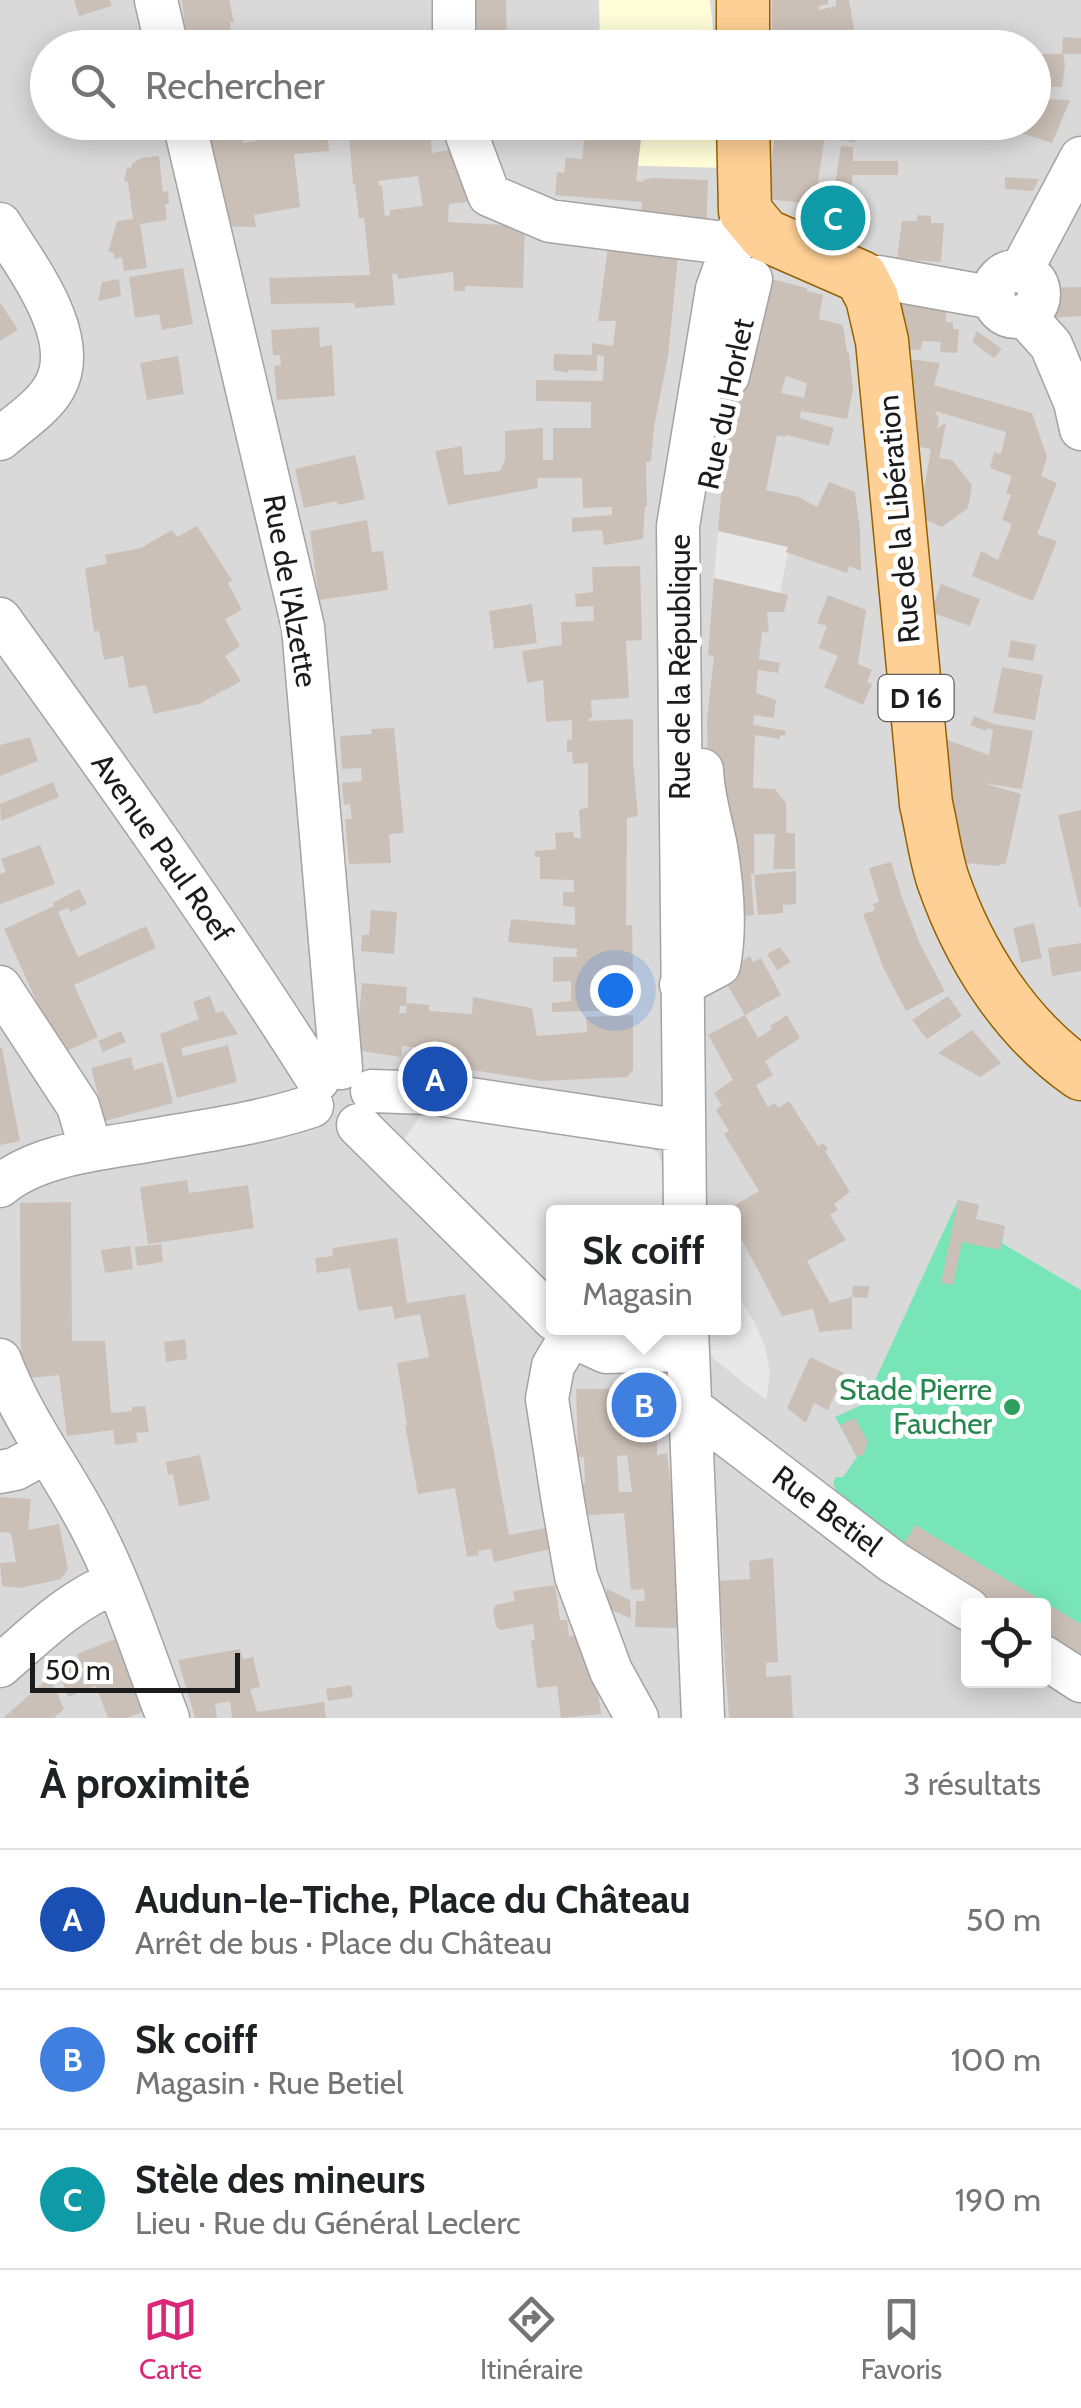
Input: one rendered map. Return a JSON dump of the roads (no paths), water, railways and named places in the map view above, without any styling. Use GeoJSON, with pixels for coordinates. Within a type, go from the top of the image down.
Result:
{"type":"FeatureCollection","features":[{"type":"Feature","properties":{"kind":"main road"},"geometry":{"type":"LineString","coordinates":[[743,0],[744,30]]}},
{"type":"Feature","properties":{"kind":"main road"},"geometry":{"type":"LineString","coordinates":[[738,252],[743,140]]}},
{"type":"Feature","properties":{"kind":"main road"},"geometry":{"type":"LineString","coordinates":[[738,252],[765,235],[861,278]]}},
{"type":"Feature","properties":{"kind":"main road","name":"Rue de la Libération"},"geometry":{"type":"LineString","coordinates":[[861,278],[872,298],[882,342],[926,804],[942,878],[972,948],[1013,1012],[1081,1074]]}},
{"type":"Feature","properties":{"kind":"street"},"geometry":{"type":"LineString","coordinates":[[156,0],[163,30]]}},
{"type":"Feature","properties":{"kind":"street"},"geometry":{"type":"LineString","coordinates":[[454,0],[454,30]]}},
{"type":"Feature","properties":{"kind":"street","name":"Rue de l'Alzette"},"geometry":{"type":"LineString","coordinates":[[188,140],[302,626],[340,1094]]}},
{"type":"Feature","properties":{"kind":"street"},"geometry":{"type":"LineString","coordinates":[[469,140],[489,196],[550,221],[738,252]]}},
{"type":"Feature","properties":{"kind":"street"},"geometry":{"type":"LineString","coordinates":[[1013,295],[1081,158]]}},
{"type":"Feature","properties":{"kind":"street"},"geometry":{"type":"LineString","coordinates":[[0,224],[54,314],[62,362],[58,382],[47,399],[0,439]]}},
{"type":"Feature","properties":{"kind":"street","name":"Rue de la République"},"geometry":{"type":"LineString","coordinates":[[685,1205],[678,526],[717,290],[738,252]]}},
{"type":"Feature","properties":{"kind":"street"},"geometry":{"type":"LineString","coordinates":[[861,278],[1013,295],[1051,345],[1075,402],[1081,429]]}},
{"type":"Feature","properties":{"kind":"street","name":"Avenue Paul Roef"},"geometry":{"type":"LineString","coordinates":[[0,619],[269,1002],[340,1094],[546,1310]]}},
{"type":"Feature","properties":{"kind":"street"},"geometry":{"type":"LineString","coordinates":[[0,987],[78,1106],[91,1150]]}},
{"type":"Feature","properties":{"kind":"street"},"geometry":{"type":"LineString","coordinates":[[0,1186],[36,1164],[91,1150],[274,1119],[340,1094],[429,1093],[684,1132]]}},
{"type":"Feature","properties":{"kind":"street"},"geometry":{"type":"LineString","coordinates":[[561,1335],[547,1399],[576,1576],[611,1671],[637,1718]]}},
{"type":"Feature","properties":{"kind":"street"},"geometry":{"type":"LineString","coordinates":[[576,1335],[606,1352],[687,1339],[702,1718]]}},
{"type":"Feature","properties":{"kind":"street"},"geometry":{"type":"LineString","coordinates":[[0,1360],[12,1392],[89,1523],[168,1718]]}},
{"type":"Feature","properties":{"kind":"street","name":"Rue Betiel"},"geometry":{"type":"LineString","coordinates":[[690,1407],[894,1562],[961,1605]]}},
{"type":"Feature","properties":{"kind":"street"},"geometry":{"type":"LineString","coordinates":[[0,1472],[15,1470],[46,1452]]}},
{"type":"Feature","properties":{"kind":"street"},"geometry":{"type":"LineString","coordinates":[[0,1666],[62,1612],[92,1591],[116,1582]]}},
{"type":"Feature","properties":{"kind":"street"},"geometry":{"type":"LineString","coordinates":[[1051,1662],[1081,1681]]}},
{"type":"Feature","properties":{"kind":"place","name":"Stèle des mineurs"},"geometry":{"type":"Point","coordinates":[833,218]}},
{"type":"Feature","properties":{"kind":"place","name":"Audun-le-Tiche, Place du Château"},"geometry":{"type":"Point","coordinates":[435,1079]}},
{"type":"Feature","properties":{"kind":"place","name":"Sk coiff"},"geometry":{"type":"Point","coordinates":[644,1405]}},
{"type":"Feature","properties":{"kind":"place","name":"Stade Pierre Faucher"},"geometry":{"type":"Point","coordinates":[1012,1407]}}]}
